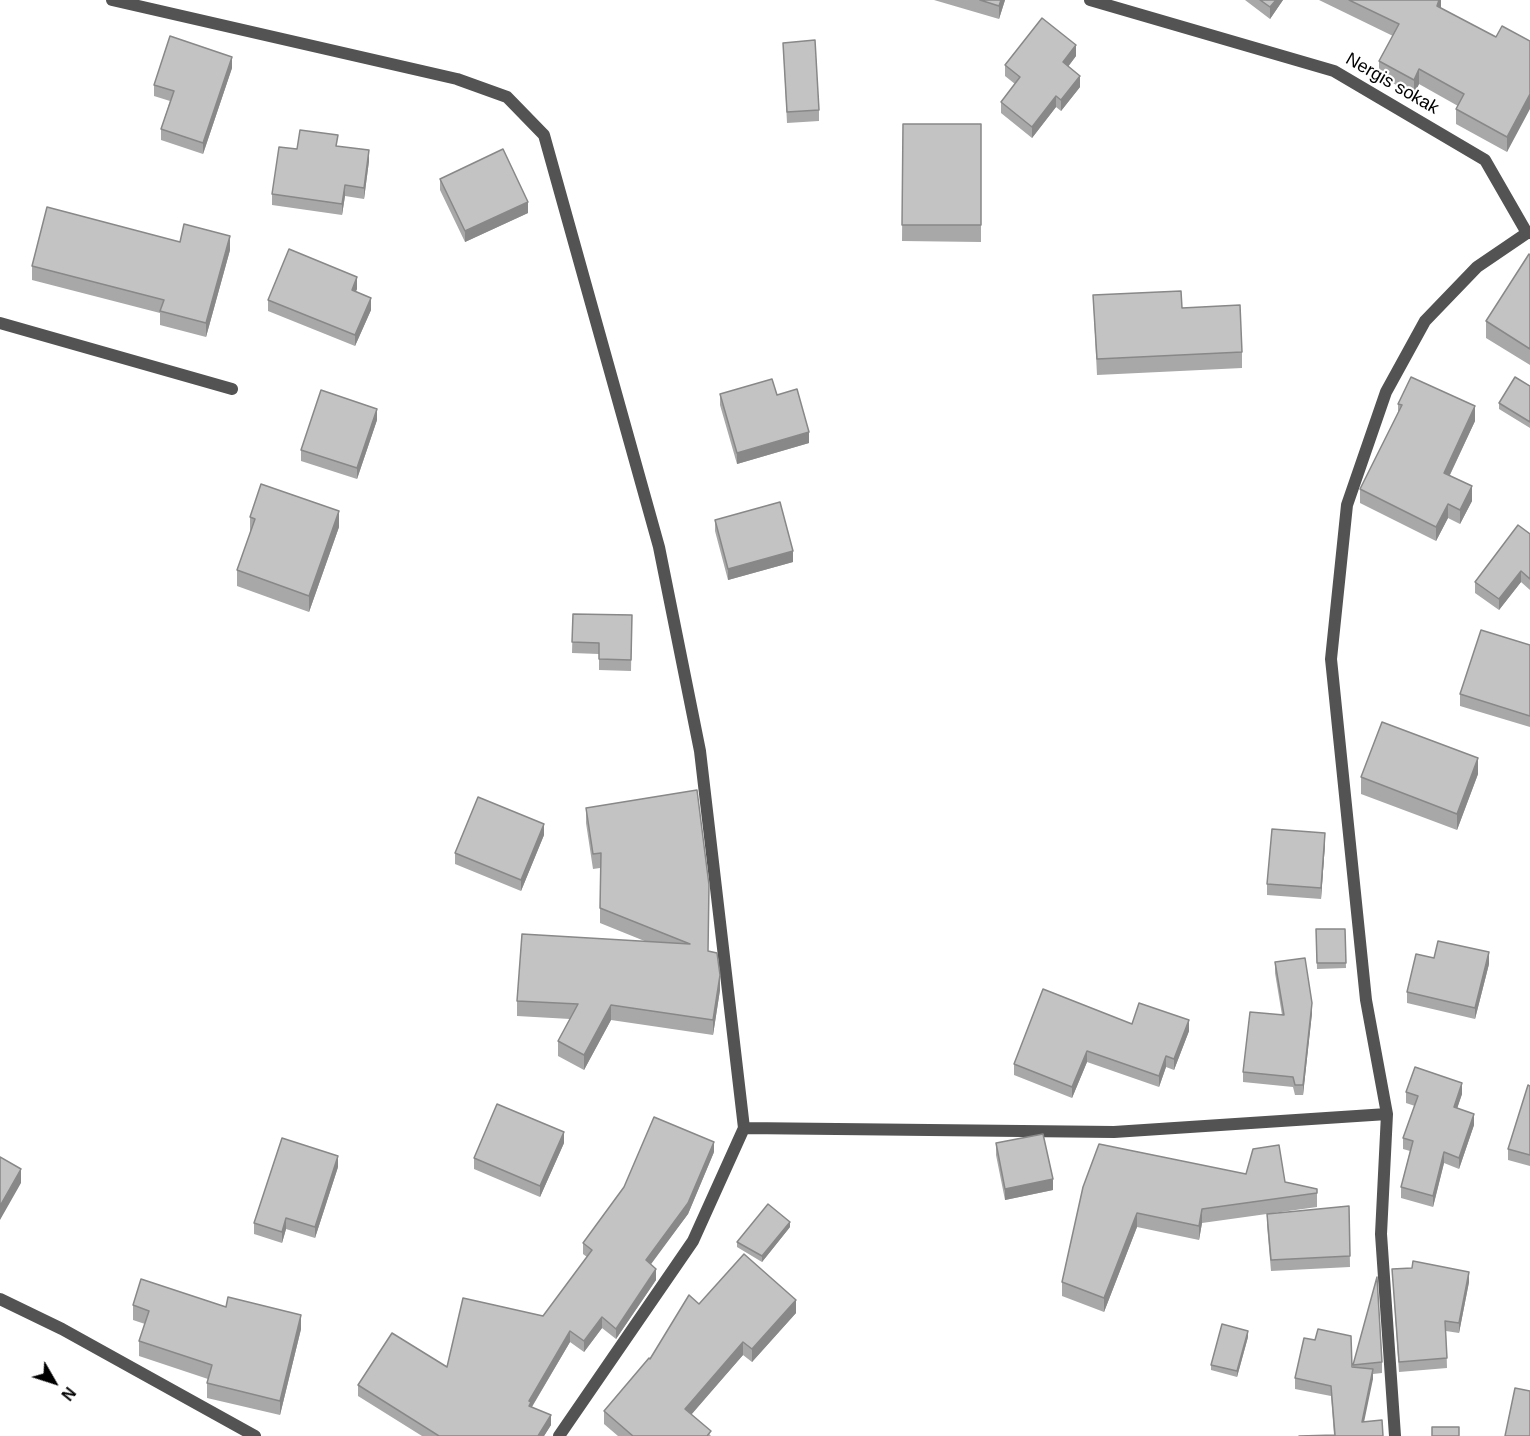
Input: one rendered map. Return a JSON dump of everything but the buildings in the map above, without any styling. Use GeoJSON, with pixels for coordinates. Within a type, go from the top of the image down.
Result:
{"type":"FeatureCollection","features":[{"type":"Feature","properties":{"kind":"street"},"geometry":{"type":"LineString","coordinates":[[112,0],[457,79],[507,97],[544,135],[659,546],[700,751],[744,1128],[693,1242],[560,1436]]}},
{"type":"Feature","properties":{"kind":"street","name":"Nergis sokak"},"geometry":{"type":"LineString","coordinates":[[1090,0],[1334,71],[1485,160],[1529,233]]}},
{"type":"Feature","properties":{"kind":"street"},"geometry":{"type":"LineString","coordinates":[[1395,1436],[1381,1234],[1387,1114],[1366,1000],[1331,658],[1347,505],[1386,392],[1425,321],[1477,267],[1529,233]]}},
{"type":"Feature","properties":{"kind":"street"},"geometry":{"type":"LineString","coordinates":[[0,323],[232,389]]}},
{"type":"Feature","properties":{"kind":"street"},"geometry":{"type":"LineString","coordinates":[[744,1128],[1114,1132],[1387,1114]]}},
{"type":"Feature","properties":{"kind":"street"},"geometry":{"type":"LineString","coordinates":[[0,1299],[62,1329],[255,1436]]}}]}
